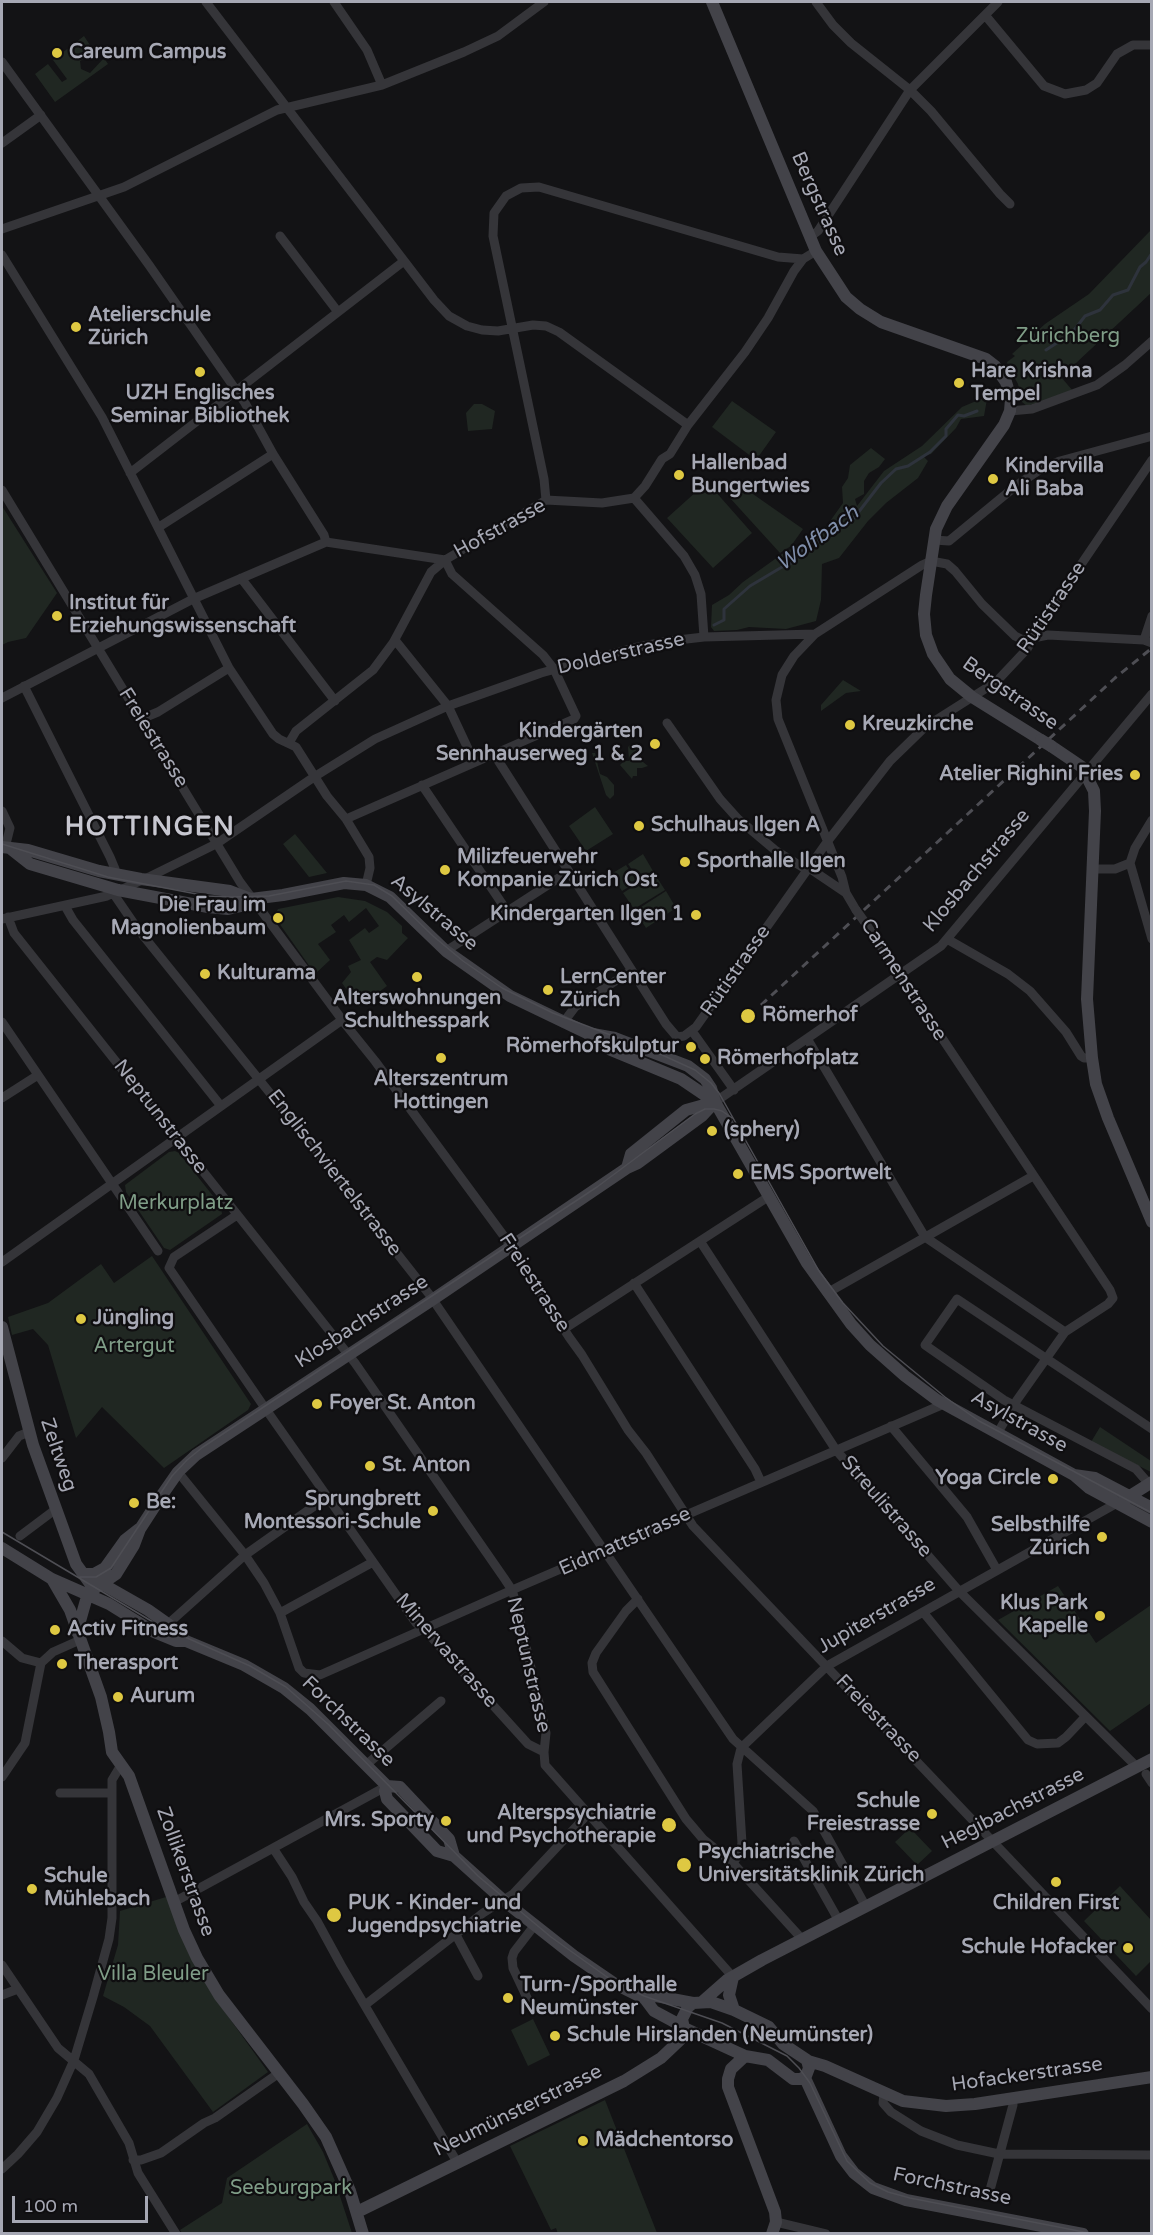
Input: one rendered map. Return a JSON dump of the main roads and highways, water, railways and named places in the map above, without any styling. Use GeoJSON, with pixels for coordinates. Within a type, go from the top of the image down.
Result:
{"type":"FeatureCollection","features":[{"type":"Feature","properties":{"kind":"main road","name":"Bergstrasse"},"geometry":{"type":"LineString","coordinates":[[712,2],[816,251],[846,297],[874,318],[893,327],[986,359],[995,366],[1006,382],[1010,393],[1010,411],[1004,424],[940,517],[934,540],[924,614],[926,635],[940,668],[950,679],[972,697],[1082,767],[1094,791],[1088,999],[1092,1058],[1104,1108],[1152,1222]]}},
{"type":"Feature","properties":{"kind":"main road"},"geometry":{"type":"LineString","coordinates":[[6,848],[28,850],[114,874],[230,891],[252,899]]}},
{"type":"Feature","properties":{"kind":"main road"},"geometry":{"type":"LineString","coordinates":[[6,848],[30,864],[116,892],[157,896],[228,909],[241,906],[252,899]]}},
{"type":"Feature","properties":{"kind":"main road","name":"Asylstrasse"},"geometry":{"type":"LineString","coordinates":[[252,899],[344,883],[366,885],[390,897],[446,951],[510,996],[587,1033],[611,1050],[681,1079],[715,1102],[801,1254],[851,1324],[884,1358],[926,1392],[997,1434],[1074,1475],[1089,1488],[1152,1522]]}},
{"type":"Feature","properties":{"kind":"main road","name":"Klosbachstrasse"},"geometry":{"type":"LineString","coordinates":[[96,1589],[116,1574],[134,1545],[140,1529],[178,1472],[203,1449],[432,1300],[627,1168],[638,1163],[694,1122],[715,1102]]}},
{"type":"Feature","properties":{"kind":"main road","name":"Zeltweg"},"geometry":{"type":"LineString","coordinates":[[2,1327],[29,1432],[56,1509],[76,1564],[96,1589]]}},
{"type":"Feature","properties":{"kind":"main road","name":"Asylstrasse"},"geometry":{"type":"LineString","coordinates":[[1074,1475],[1095,1478],[1152,1508]]}},
{"type":"Feature","properties":{"kind":"main road","name":"Jupiterstrasse"},"geometry":{"type":"LineString","coordinates":[[1117,1503],[1150,1483]]}},
{"type":"Feature","properties":{"kind":"main road","name":"Klosbachstrasse"},"geometry":{"type":"LineString","coordinates":[[82,1574],[93,1574],[105,1568],[125,1540],[140,1529]]}},
{"type":"Feature","properties":{"kind":"main road"},"geometry":{"type":"LineString","coordinates":[[2,1548],[68,1588],[96,1589]]}},
{"type":"Feature","properties":{"kind":"main road","name":"Zollikerstrasse"},"geometry":{"type":"LineString","coordinates":[[52,1579],[70,1610],[100,1697],[112,1752],[129,1776],[188,1939],[213,1985],[326,2137],[350,2191],[363,2234]]}},
{"type":"Feature","properties":{"kind":"main road"},"geometry":{"type":"LineString","coordinates":[[79,1636],[83,1606],[96,1589]]}},
{"type":"Feature","properties":{"kind":"main road","name":"Forchstrasse"},"geometry":{"type":"LineString","coordinates":[[96,1589],[108,1604],[154,1632],[176,1641],[186,1641],[244,1665],[284,1688],[305,1705],[387,1786],[400,1787],[449,1839],[454,1856]]}},
{"type":"Feature","properties":{"kind":"main road","name":"Forchstrasse"},"geometry":{"type":"LineString","coordinates":[[96,1589],[117,1591],[168,1624],[186,1641]]}},
{"type":"Feature","properties":{"kind":"main road","name":"Hegibachstrasse"},"geometry":{"type":"LineString","coordinates":[[698,2003],[733,1977],[802,1939],[994,1841],[1141,1771],[1152,1759]]}},
{"type":"Feature","properties":{"kind":"main road","name":"Forchstrasse"},"geometry":{"type":"LineString","coordinates":[[387,1786],[385,1791],[387,1799],[434,1849],[454,1856],[534,1926],[599,1974],[645,1999],[654,2011],[684,2028],[745,2056],[768,2060],[793,2079],[805,2078],[845,2163],[873,2188],[901,2198],[1083,2234]]}},
{"type":"Feature","properties":{"kind":"main road"},"geometry":{"type":"LineString","coordinates":[[733,1977],[729,1995],[734,2010]]}},
{"type":"Feature","properties":{"kind":"main road","name":"Forchstrasse"},"geometry":{"type":"LineString","coordinates":[[645,1999],[656,1996],[698,2003],[718,2003],[734,2010]]}},
{"type":"Feature","properties":{"kind":"main road","name":"Neumünsterstrasse"},"geometry":{"type":"LineString","coordinates":[[357,2212],[649,2067],[680,2040],[684,2028],[684,2011],[698,2003]]}},
{"type":"Feature","properties":{"kind":"main road","name":"Hofackerstrasse"},"geometry":{"type":"LineString","coordinates":[[734,2010],[764,2024],[783,2043],[808,2061],[825,2066],[884,2094],[910,2103],[946,2106],[1152,2077]]}},
{"type":"Feature","properties":{"kind":"main road"},"geometry":{"type":"LineString","coordinates":[[745,2056],[731,2069],[728,2087],[775,2212],[774,2228]]}},
{"type":"Feature","properties":{"kind":"main road"},"geometry":{"type":"LineString","coordinates":[[805,2078],[808,2072],[808,2061]]}},
{"type":"Feature","properties":{"kind":"waterway","name":"Wolfbach"},"geometry":{"type":"LineString","coordinates":[[1046,350],[1072,333],[1085,316],[1100,310],[1113,295],[1128,290],[1140,267],[1152,253]]}},
{"type":"Feature","properties":{"kind":"waterway","name":"Wolfbach"},"geometry":{"type":"LineString","coordinates":[[714,625],[724,620],[724,609],[750,586],[790,564],[804,548],[827,537],[838,520],[845,516],[854,518],[881,483],[896,469],[908,466],[930,452],[946,436],[946,429],[958,415],[964,416],[977,411]]}},
{"type":"Feature","properties":{"kind":"tram line"},"geometry":{"type":"LineString","coordinates":[[2,844],[108,877],[207,896],[269,896],[346,881],[374,885],[392,896],[433,936],[463,961],[502,988],[553,1013],[660,1054],[695,1070],[719,1093],[819,1271],[843,1303],[883,1346],[945,1397],[979,1421],[1152,1513]]}},
{"type":"Feature","properties":{"kind":"tram line"},"geometry":{"type":"LineString","coordinates":[[80,1577],[96,1577],[111,1568],[172,1476],[203,1447],[597,1187],[695,1114],[705,1109],[714,1109],[732,1118]]}},
{"type":"Feature","properties":{"kind":"tram line"},"geometry":{"type":"LineString","coordinates":[[2,1532],[158,1625],[250,1666],[286,1687],[329,1725],[478,1876],[551,1937],[607,1977],[644,1996],[722,2023],[787,2056],[810,2083],[847,2161],[870,2183],[888,2192],[910,2198],[1094,2234]]}},
{"type":"Feature","properties":{"kind":"railway"},"geometry":{"type":"LineString","coordinates":[[761,1005],[1115,678],[1152,648]]}},
{"type":"Feature","properties":{"kind":"place","name":"Careum Campus"},"geometry":{"type":"Point","coordinates":[57,53]}},
{"type":"Feature","properties":{"kind":"place","name":"Atelierschule Zürich"},"geometry":{"type":"Point","coordinates":[76,327]}},
{"type":"Feature","properties":{"kind":"place","name":"UZH Englisches Seminar Bibliothek"},"geometry":{"type":"Point","coordinates":[200,372]}},
{"type":"Feature","properties":{"kind":"place","name":"Hare Krishna Tempel"},"geometry":{"type":"Point","coordinates":[959,383]}},
{"type":"Feature","properties":{"kind":"place","name":"Hallenbad Bungertwies"},"geometry":{"type":"Point","coordinates":[679,475]}},
{"type":"Feature","properties":{"kind":"place","name":"Kindervilla Ali Baba"},"geometry":{"type":"Point","coordinates":[993,479]}},
{"type":"Feature","properties":{"kind":"place","name":"Institut für Erziehungswissenschaft"},"geometry":{"type":"Point","coordinates":[57,616]}},
{"type":"Feature","properties":{"kind":"place","name":"Kreuzkirche"},"geometry":{"type":"Point","coordinates":[850,725]}},
{"type":"Feature","properties":{"kind":"place","name":"Kindergärten Sennhauserweg 1 & 2"},"geometry":{"type":"Point","coordinates":[655,744]}},
{"type":"Feature","properties":{"kind":"place","name":"Atelier Righini Fries"},"geometry":{"type":"Point","coordinates":[1135,775]}},
{"type":"Feature","properties":{"kind":"place","name":"Schulhaus Ilgen A"},"geometry":{"type":"Point","coordinates":[639,826]}},
{"type":"Feature","properties":{"kind":"place","name":"Sporthalle Ilgen"},"geometry":{"type":"Point","coordinates":[685,862]}},
{"type":"Feature","properties":{"kind":"place","name":"Milizfeuerwehr Kompanie Zürich Ost"},"geometry":{"type":"Point","coordinates":[445,870]}},
{"type":"Feature","properties":{"kind":"place","name":"Kindergarten Ilgen 1"},"geometry":{"type":"Point","coordinates":[696,915]}},
{"type":"Feature","properties":{"kind":"place","name":"Die Frau im Magnolienbaum"},"geometry":{"type":"Point","coordinates":[278,918]}},
{"type":"Feature","properties":{"kind":"place","name":"Kulturama"},"geometry":{"type":"Point","coordinates":[205,974]}},
{"type":"Feature","properties":{"kind":"place","name":"Alterswohnungen Schulthesspark"},"geometry":{"type":"Point","coordinates":[417,977]}},
{"type":"Feature","properties":{"kind":"place","name":"LernCenter Zürich"},"geometry":{"type":"Point","coordinates":[548,990]}},
{"type":"Feature","properties":{"kind":"place","name":"Römerhof"},"geometry":{"type":"Point","coordinates":[748,1016]}},
{"type":"Feature","properties":{"kind":"place","name":"Römerhofskulptur"},"geometry":{"type":"Point","coordinates":[691,1047]}},
{"type":"Feature","properties":{"kind":"place","name":"Alterszentrum Hottingen"},"geometry":{"type":"Point","coordinates":[441,1058]}},
{"type":"Feature","properties":{"kind":"place","name":"Römerhofplatz"},"geometry":{"type":"Point","coordinates":[705,1059]}},
{"type":"Feature","properties":{"kind":"place","name":"(sphery)"},"geometry":{"type":"Point","coordinates":[712,1131]}},
{"type":"Feature","properties":{"kind":"place","name":"EMS Sportwelt"},"geometry":{"type":"Point","coordinates":[738,1174]}},
{"type":"Feature","properties":{"kind":"place","name":"Jüngling"},"geometry":{"type":"Point","coordinates":[81,1319]}},
{"type":"Feature","properties":{"kind":"place","name":"Foyer St. Anton"},"geometry":{"type":"Point","coordinates":[317,1404]}},
{"type":"Feature","properties":{"kind":"place","name":"St. Anton"},"geometry":{"type":"Point","coordinates":[370,1466]}},
{"type":"Feature","properties":{"kind":"place","name":"Yoga Circle"},"geometry":{"type":"Point","coordinates":[1053,1479]}},
{"type":"Feature","properties":{"kind":"place","name":"Be:"},"geometry":{"type":"Point","coordinates":[134,1503]}},
{"type":"Feature","properties":{"kind":"place","name":"Sprungbrett Montessori-Schule"},"geometry":{"type":"Point","coordinates":[433,1511]}},
{"type":"Feature","properties":{"kind":"place","name":"Selbsthilfe Zürich"},"geometry":{"type":"Point","coordinates":[1102,1537]}},
{"type":"Feature","properties":{"kind":"place","name":"Klus Park Kapelle"},"geometry":{"type":"Point","coordinates":[1100,1616]}},
{"type":"Feature","properties":{"kind":"place","name":"Activ Fitness"},"geometry":{"type":"Point","coordinates":[55,1630]}},
{"type":"Feature","properties":{"kind":"place","name":"Therasport"},"geometry":{"type":"Point","coordinates":[62,1664]}},
{"type":"Feature","properties":{"kind":"place","name":"Aurum"},"geometry":{"type":"Point","coordinates":[118,1697]}},
{"type":"Feature","properties":{"kind":"place","name":"Schule Freiestrasse"},"geometry":{"type":"Point","coordinates":[932,1814]}},
{"type":"Feature","properties":{"kind":"place","name":"Mrs. Sporty"},"geometry":{"type":"Point","coordinates":[446,1821]}},
{"type":"Feature","properties":{"kind":"place","name":"Alterspsychiatrie und Psychotherapie"},"geometry":{"type":"Point","coordinates":[669,1825]}},
{"type":"Feature","properties":{"kind":"place","name":"Psychiatrische Universitätsklinik Zürich"},"geometry":{"type":"Point","coordinates":[684,1865]}},
{"type":"Feature","properties":{"kind":"place","name":"Children First"},"geometry":{"type":"Point","coordinates":[1056,1882]}},
{"type":"Feature","properties":{"kind":"place","name":"Schule Mühlebach"},"geometry":{"type":"Point","coordinates":[32,1889]}},
{"type":"Feature","properties":{"kind":"place","name":"PUK - Kinder- und Jugendpsychiatrie"},"geometry":{"type":"Point","coordinates":[334,1915]}},
{"type":"Feature","properties":{"kind":"place","name":"Schule Hofacker"},"geometry":{"type":"Point","coordinates":[1128,1948]}},
{"type":"Feature","properties":{"kind":"place","name":"Turn-/Sporthalle Neumünster"},"geometry":{"type":"Point","coordinates":[508,1998]}},
{"type":"Feature","properties":{"kind":"place","name":"Schule Hirslanden (Neumünster)"},"geometry":{"type":"Point","coordinates":[555,2036]}},
{"type":"Feature","properties":{"kind":"place","name":"Mädchentorso"},"geometry":{"type":"Point","coordinates":[583,2141]}},
{"type":"Feature","properties":{"kind":"district","name":"HOTTINGEN"},"geometry":{"type":"Point","coordinates":[150,828]}},
{"type":"Feature","properties":{"kind":"park label","name":"Zürichberg"},"geometry":{"type":"Point","coordinates":[1068,337]}},
{"type":"Feature","properties":{"kind":"park label","name":"Merkurplatz"},"geometry":{"type":"Point","coordinates":[176,1204]}},
{"type":"Feature","properties":{"kind":"park label","name":"Artergut"},"geometry":{"type":"Point","coordinates":[134,1347]}},
{"type":"Feature","properties":{"kind":"park label","name":"Villa Bleuler"},"geometry":{"type":"Point","coordinates":[153,1975]}},
{"type":"Feature","properties":{"kind":"park label","name":"Seeburgpark"},"geometry":{"type":"Point","coordinates":[291,2189]}}]}
